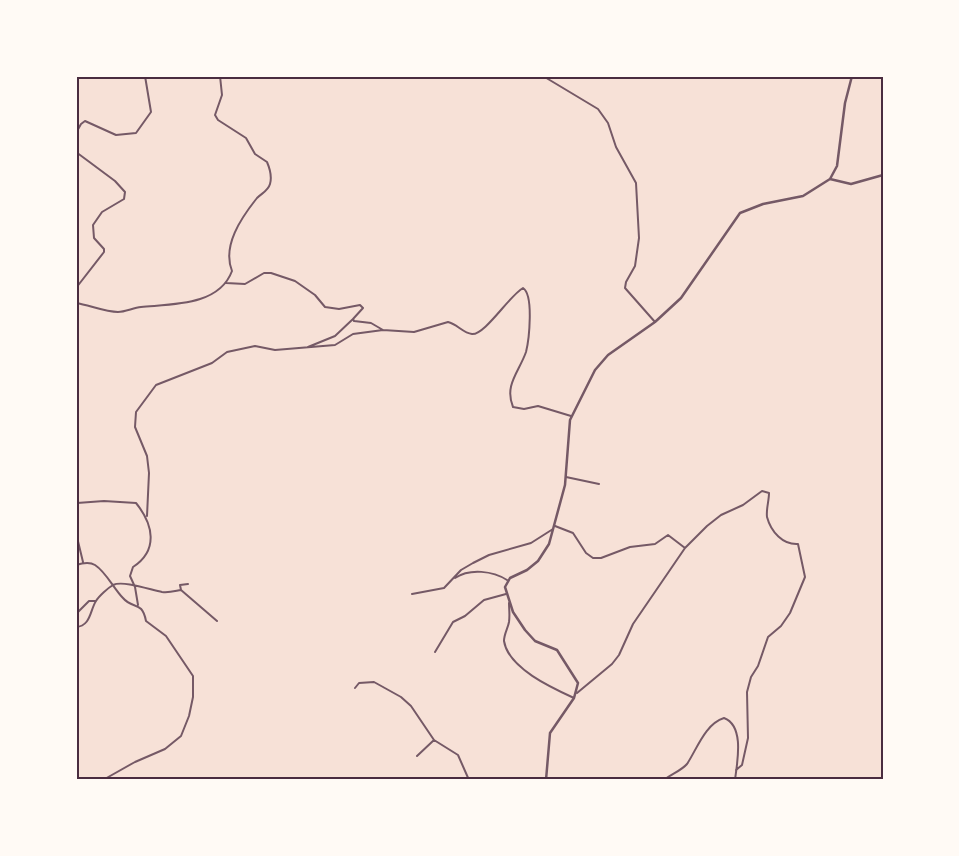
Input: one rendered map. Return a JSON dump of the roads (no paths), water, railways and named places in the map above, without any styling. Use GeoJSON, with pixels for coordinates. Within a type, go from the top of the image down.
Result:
{"type":"FeatureCollection","features":[{"type":"Feature","properties":{"kind":"street"},"geometry":{"type":"LineString","coordinates":[[76,133],[84,122],[116,136],[136,133],[151,112],[145,76]]}},
{"type":"Feature","properties":{"kind":"street"},"geometry":{"type":"LineString","coordinates":[[76,303],[118,312],[202,298],[220,290],[226,283],[232,272],[228,260],[230,244],[258,198],[267,190],[271,178],[267,162],[255,154],[246,138],[218,120],[215,115],[222,95],[220,76]]}},
{"type":"Feature","properties":{"kind":"street"},"geometry":{"type":"LineString","coordinates":[[543,76],[598,109],[608,124],[622,158],[633,176],[636,183],[639,238],[635,266],[626,282],[626,288],[655,322]]}},
{"type":"Feature","properties":{"kind":"street"},"geometry":{"type":"LineString","coordinates":[[546,780],[550,733],[574,698],[577,679],[561,654],[554,648],[533,639],[519,622],[509,603],[505,587],[507,580],[538,561],[547,548],[566,477],[568,430],[571,416],[590,378],[604,360],[655,322],[686,292],[740,213],[763,204],[802,196],[830,179],[837,166],[845,103],[852,76]]}},
{"type":"Feature","properties":{"kind":"street"},"geometry":{"type":"LineString","coordinates":[[76,152],[115,181],[125,192],[124,199],[102,212],[93,225],[94,238],[104,252],[76,288]]}},
{"type":"Feature","properties":{"kind":"street"},"geometry":{"type":"LineString","coordinates":[[830,179],[851,184],[883,175]]}},
{"type":"Feature","properties":{"kind":"street"},"geometry":{"type":"LineString","coordinates":[[226,283],[245,284],[264,273],[278,274],[295,281],[315,295],[325,307],[338,309],[357,305],[362,306],[363,308],[335,336],[306,348]]}},
{"type":"Feature","properties":{"kind":"street"},"geometry":{"type":"LineString","coordinates":[[138,606],[135,588],[130,576],[133,567],[142,561],[152,536],[147,516],[149,473],[147,456],[135,427],[136,412],[143,400],[156,385],[212,363],[227,352],[254,346],[275,350],[335,345],[353,334],[382,330],[414,332],[448,322],[468,333],[480,333],[504,305],[523,288],[529,295],[528,340],[526,352],[516,370],[509,397],[513,407],[517,409],[538,406],[571,416]]}},
{"type":"Feature","properties":{"kind":"street"},"geometry":{"type":"LineString","coordinates":[[353,318],[356,322],[371,322],[382,330]]}},
{"type":"Feature","properties":{"kind":"street"},"geometry":{"type":"LineString","coordinates":[[76,476],[78,503],[76,509]]}},
{"type":"Feature","properties":{"kind":"street"},"geometry":{"type":"LineString","coordinates":[[566,477],[599,484]]}},
{"type":"Feature","properties":{"kind":"street"},"geometry":{"type":"LineString","coordinates":[[576,693],[612,664],[619,655],[633,624],[685,548],[721,515],[744,505],[762,492],[769,493],[767,516],[771,526],[783,541],[798,544],[805,571],[790,613],[781,626],[768,637],[758,666],[751,677],[747,692],[748,738],[742,765],[736,770]]}},
{"type":"Feature","properties":{"kind":"street"},"geometry":{"type":"LineString","coordinates":[[78,503],[104,501],[136,502],[147,516]]}},
{"type":"Feature","properties":{"kind":"street"},"geometry":{"type":"LineString","coordinates":[[554,527],[573,533],[586,553],[593,558],[630,547],[655,544],[668,535],[685,548]]}},
{"type":"Feature","properties":{"kind":"street"},"geometry":{"type":"LineString","coordinates":[[412,594],[442,590],[467,566],[489,555],[531,543],[554,527]]}},
{"type":"Feature","properties":{"kind":"street"},"geometry":{"type":"LineString","coordinates":[[76,533],[83,563]]}},
{"type":"Feature","properties":{"kind":"street"},"geometry":{"type":"LineString","coordinates":[[76,565],[83,563],[96,565],[124,601],[138,606],[144,611],[146,621],[166,636],[178,651],[193,676],[193,697],[189,716],[181,736],[165,749],[134,762],[104,780]]}},
{"type":"Feature","properties":{"kind":"street"},"geometry":{"type":"LineString","coordinates":[[454,579],[465,573],[479,572],[498,575],[507,580]]}},
{"type":"Feature","properties":{"kind":"street"},"geometry":{"type":"LineString","coordinates":[[76,627],[81,627],[93,612],[96,601],[112,586],[122,583],[135,588],[140,586],[168,592],[181,590]]}},
{"type":"Feature","properties":{"kind":"street"},"geometry":{"type":"LineString","coordinates":[[188,584],[180,585],[181,590],[217,621]]}},
{"type":"Feature","properties":{"kind":"street"},"geometry":{"type":"LineString","coordinates":[[435,652],[453,622],[465,616],[484,600],[506,594]]}},
{"type":"Feature","properties":{"kind":"street"},"geometry":{"type":"LineString","coordinates":[[76,614],[89,601],[96,601]]}},
{"type":"Feature","properties":{"kind":"street"},"geometry":{"type":"LineString","coordinates":[[509,603],[509,620],[504,638],[507,648],[523,669],[538,680],[574,698]]}},
{"type":"Feature","properties":{"kind":"street"},"geometry":{"type":"LineString","coordinates":[[355,688],[359,683],[374,682],[401,696],[412,706],[434,740],[458,755],[469,780]]}},
{"type":"Feature","properties":{"kind":"street"},"geometry":{"type":"LineString","coordinates":[[664,780],[683,768],[697,745],[718,720],[724,718],[728,720],[736,734],[735,780]]}},
{"type":"Feature","properties":{"kind":"street"},"geometry":{"type":"LineString","coordinates":[[417,756],[434,740]]}}]}
